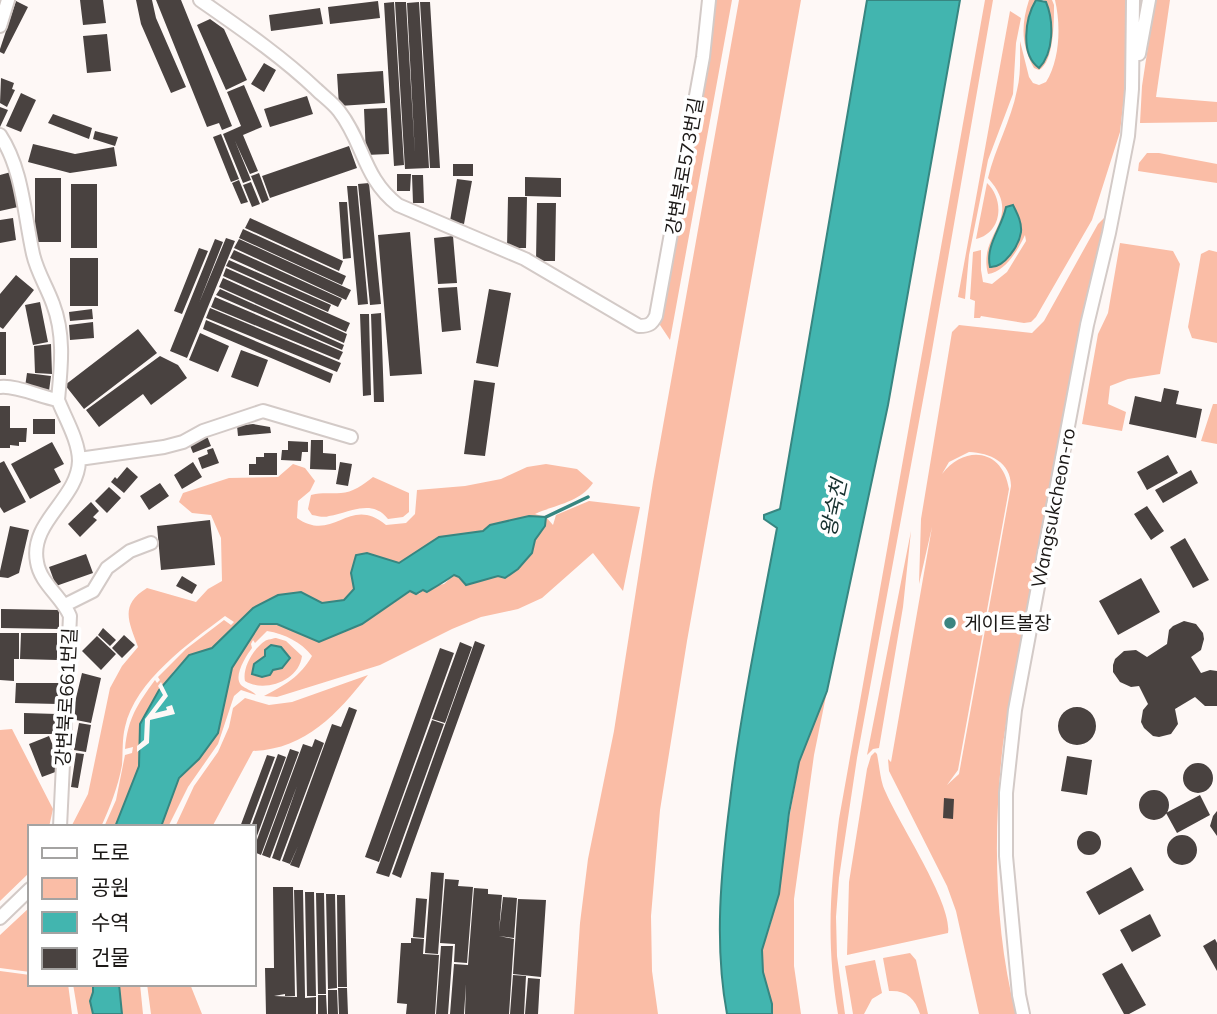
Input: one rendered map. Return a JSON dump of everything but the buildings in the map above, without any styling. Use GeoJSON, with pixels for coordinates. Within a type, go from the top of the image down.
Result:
{"type":"FeatureCollection","features":[{"type":"Feature","properties":{"kind":"street"},"geometry":{"type":"LineString","coordinates":[[0,26],[8,0]]}},
{"type":"Feature","properties":{"kind":"street","name":"강변북로573번길"},"geometry":{"type":"LineString","coordinates":[[200,0],[292,66],[339,111],[371,176],[383,193],[398,205],[524,259],[639,327],[653,323],[656,316],[703,57],[709,0]]}},
{"type":"Feature","properties":{"kind":"street","name":"Wangsukcheon-ro"},"geometry":{"type":"LineString","coordinates":[[1023,1014],[1006,856],[1006,793],[1012,738],[1087,326],[1128,136],[1132,89],[1133,0]]}},
{"type":"Feature","properties":{"kind":"street","name":"Wangsukcheon-ro"},"geometry":{"type":"LineString","coordinates":[[1132,89],[1149,0]]}},
{"type":"Feature","properties":{"kind":"street"},"geometry":{"type":"LineString","coordinates":[[0,135],[15,165],[36,266],[54,305],[62,351],[58,400],[78,449],[79,459],[164,447],[263,411],[351,437]]}},
{"type":"Feature","properties":{"kind":"street"},"geometry":{"type":"LineString","coordinates":[[0,387],[9,386],[58,400]]}},
{"type":"Feature","properties":{"kind":"street","name":"강변북로661번길"},"geometry":{"type":"LineString","coordinates":[[60,825],[70,617],[65,605],[37,566],[36,555],[37,544],[47,521],[75,482],[79,459]]}},
{"type":"Feature","properties":{"kind":"street"},"geometry":{"type":"LineString","coordinates":[[65,605],[93,591],[107,568],[130,551],[151,543]]}},
{"type":"Feature","properties":{"kind":"street"},"geometry":{"type":"LineString","coordinates":[[0,918],[28,891]]}},
{"type":"Feature","properties":{"kind":"green space"},"geometry":{"type":"Polygon","coordinates":[[[716,0],[732,0],[670,340],[660,325],[689,171],[716,0]]]}},
{"type":"Feature","properties":{"kind":"green space"},"geometry":{"type":"Polygon","coordinates":[[[739,0],[801,0],[687,641],[660,810],[651,916],[652,971],[658,1014],[574,1014],[580,923],[588,859],[614,731],[653,482],[739,0]]]}},
{"type":"Feature","properties":{"kind":"green space"},"geometry":{"type":"Polygon","coordinates":[[[985,0],[993,0],[857,758],[839,878],[837,956],[845,1014],[838,1014],[832,964],[831,917],[839,819],[985,0]]]}},
{"type":"Feature","properties":{"kind":"green space"},"geometry":{"type":"Polygon","coordinates":[[[1029,0],[1036,0],[1027,30],[1046,2],[1044,0],[1052,0],[1054,5],[1048,59],[1039,70],[1034,68],[1025,43],[1024,26],[1029,0]]]}},
{"type":"Feature","properties":{"kind":"green space"},"geometry":{"type":"Polygon","coordinates":[[[1055,0],[1129,0],[1126,79],[1120,132],[1092,220],[1036,317],[1031,322],[1024,323],[981,316],[974,318],[975,301],[970,299],[973,252],[981,250],[983,282],[992,284],[1007,272],[1026,241],[1025,235],[1005,265],[988,274],[986,260],[1001,216],[1002,205],[998,192],[988,178],[1017,90],[1020,41],[1029,77],[1033,83],[1039,85],[1046,82],[1057,53],[1058,20],[1055,0]]]}},
{"type":"Feature","properties":{"kind":"green space"},"geometry":{"type":"Polygon","coordinates":[[[1155,0],[1170,0],[1156,97],[1217,102],[1217,122],[1140,123],[1142,86],[1155,0]]]}},
{"type":"Feature","properties":{"kind":"green space"},"geometry":{"type":"Polygon","coordinates":[[[1010,11],[1021,18],[1016,43],[1013,94],[988,160],[969,255],[965,299],[958,297],[1010,11]]]}},
{"type":"Feature","properties":{"kind":"green space"},"geometry":{"type":"Polygon","coordinates":[[[1147,153],[1217,164],[1217,183],[1138,171],[1139,163],[1147,153]]]}},
{"type":"Feature","properties":{"kind":"green space"},"geometry":{"type":"Polygon","coordinates":[[[987,183],[997,198],[998,215],[991,230],[976,239],[987,183]]]}},
{"type":"Feature","properties":{"kind":"green space"},"geometry":{"type":"Polygon","coordinates":[[[1105,217],[1003,744],[998,811],[998,880],[1003,949],[1016,1014],[979,1014],[956,911],[947,886],[889,771],[888,759],[891,762],[932,527],[919,584],[921,519],[952,332],[959,325],[1032,333],[1044,321],[1098,224],[1105,217]],[[969,452],[949,462],[942,474],[961,458],[982,455],[999,466],[1009,489],[958,770],[947,785],[959,774],[1011,486],[1007,471],[998,460],[977,453],[969,452]]]}},
{"type":"Feature","properties":{"kind":"green space"},"geometry":{"type":"Polygon","coordinates":[[[1120,243],[1173,251],[1180,264],[1160,374],[1128,379],[1110,386],[1108,404],[1126,412],[1122,431],[1082,424],[1098,334],[1108,313],[1120,243]]]}},
{"type":"Feature","properties":{"kind":"green space"},"geometry":{"type":"Polygon","coordinates":[[[1209,250],[1217,252],[1217,343],[1192,338],[1188,327],[1201,254],[1209,250]]]}},
{"type":"Feature","properties":{"kind":"green space"},"geometry":{"type":"Polygon","coordinates":[[[1213,404],[1217,404],[1217,444],[1201,441],[1213,404]]]}},
{"type":"Feature","properties":{"kind":"green space"},"geometry":{"type":"Polygon","coordinates":[[[293,464],[305,468],[315,481],[310,491],[298,501],[297,518],[310,524],[321,526],[362,514],[386,525],[406,523],[415,514],[417,490],[465,486],[501,479],[527,467],[546,464],[577,469],[593,483],[587,490],[574,499],[535,514],[546,517],[553,525],[556,515],[589,501],[640,507],[623,591],[593,553],[542,598],[518,609],[481,617],[380,665],[277,697],[264,696],[291,680],[312,656],[292,639],[267,631],[255,643],[253,640],[238,677],[241,685],[256,695],[241,690],[234,696],[218,744],[188,787],[169,825],[161,825],[179,778],[199,759],[218,733],[232,668],[260,624],[277,624],[319,642],[362,624],[411,591],[419,594],[423,590],[444,584],[454,575],[459,576],[467,585],[498,576],[505,578],[526,561],[532,553],[535,540],[545,526],[490,525],[483,531],[439,537],[399,563],[367,553],[354,580],[354,589],[345,600],[322,603],[301,592],[253,608],[212,648],[189,655],[160,690],[140,724],[139,766],[116,825],[105,825],[116,800],[125,755],[132,753],[133,747],[125,749],[126,738],[134,712],[143,697],[155,680],[157,683],[160,680],[158,677],[186,649],[224,620],[231,625],[234,622],[225,616],[165,664],[140,694],[131,710],[124,732],[118,781],[102,825],[72,825],[88,794],[110,688],[122,666],[138,647],[129,614],[133,601],[147,588],[196,602],[208,589],[222,581],[221,538],[211,515],[192,513],[179,502],[183,493],[229,478],[278,477],[293,464]]]}},
{"type":"Feature","properties":{"kind":"green space"},"geometry":{"type":"Polygon","coordinates":[[[373,477],[409,493],[409,512],[403,517],[388,519],[375,509],[368,508],[325,517],[312,515],[308,509],[311,495],[349,491],[373,477]]]}},
{"type":"Feature","properties":{"kind":"green space"},"geometry":{"type":"Polygon","coordinates":[[[911,531],[903,607],[879,748],[873,749],[867,755],[911,531]]]}},
{"type":"Feature","properties":{"kind":"green space"},"geometry":{"type":"Polygon","coordinates":[[[276,638],[286,641],[302,656],[294,672],[288,678],[271,685],[262,686],[245,681],[245,670],[253,653],[265,641],[276,638]]]}},
{"type":"Feature","properties":{"kind":"green space"},"geometry":{"type":"Polygon","coordinates":[[[368,675],[319,727],[289,744],[253,751],[213,825],[176,825],[194,786],[218,752],[229,727],[233,708],[245,698],[269,705],[292,702],[368,675]]]}},
{"type":"Feature","properties":{"kind":"green space"},"geometry":{"type":"Polygon","coordinates":[[[827,691],[814,755],[794,899],[794,966],[801,1014],[772,1014],[763,972],[762,950],[771,923],[799,762],[827,691]]]}},
{"type":"Feature","properties":{"kind":"green space"},"geometry":{"type":"Polygon","coordinates":[[[12,729],[53,809],[49,825],[28,825],[28,874],[0,901],[0,730],[12,729]]]}},
{"type":"Feature","properties":{"kind":"green space"},"geometry":{"type":"Polygon","coordinates":[[[875,752],[883,786],[942,902],[948,933],[847,955],[849,882],[867,769],[875,752]]]}},
{"type":"Feature","properties":{"kind":"green space"},"geometry":{"type":"Polygon","coordinates":[[[28,909],[28,972],[0,968],[0,935],[28,909]]]}},
{"type":"Feature","properties":{"kind":"green space"},"geometry":{"type":"Polygon","coordinates":[[[910,953],[916,960],[928,1014],[920,1014],[912,999],[905,994],[889,991],[883,958],[910,953]]]}},
{"type":"Feature","properties":{"kind":"green space"},"geometry":{"type":"Polygon","coordinates":[[[875,960],[882,993],[872,999],[864,1014],[853,1014],[845,966],[875,960]]]}},
{"type":"Feature","properties":{"kind":"green space"},"geometry":{"type":"Polygon","coordinates":[[[0,971],[28,975],[28,986],[68,986],[72,1014],[0,1014],[0,971]]]}},
{"type":"Feature","properties":{"kind":"green space"},"geometry":{"type":"Polygon","coordinates":[[[73,986],[93,986],[90,1001],[93,1014],[78,1014],[73,986]]]}},
{"type":"Feature","properties":{"kind":"green space"},"geometry":{"type":"Polygon","coordinates":[[[119,986],[140,986],[143,1014],[122,1014],[119,986]]]}},
{"type":"Feature","properties":{"kind":"green space"},"geometry":{"type":"Polygon","coordinates":[[[147,986],[191,986],[202,1014],[151,1014],[147,986]]]}},
{"type":"Feature","properties":{"kind":"water","name":"왕숙천"},"geometry":{"type":"Polygon","coordinates":[[[867,0],[960,0],[888,405],[827,691],[799,762],[789,813],[779,894],[762,950],[763,972],[772,1014],[727,1014],[720,935],[722,881],[740,732],[777,528],[764,519],[764,515],[780,509],[867,0]]]}},
{"type":"Feature","properties":{"kind":"water"},"geometry":{"type":"Polygon","coordinates":[[[1036,0],[1046,2],[1051,27],[1048,54],[1039,68],[1029,54],[1026,36],[1029,16],[1036,0]]]}},
{"type":"Feature","properties":{"kind":"water"},"geometry":{"type":"Polygon","coordinates":[[[1013,205],[1021,225],[1020,238],[1005,260],[990,267],[992,244],[1006,207],[1013,205]]]}},
{"type":"Feature","properties":{"kind":"water"},"geometry":{"type":"Polygon","coordinates":[[[529,516],[546,517],[545,526],[535,540],[532,553],[518,569],[505,578],[498,576],[466,585],[454,575],[427,592],[423,590],[416,594],[410,591],[362,624],[319,642],[277,624],[260,624],[232,668],[218,733],[199,759],[179,778],[161,825],[116,825],[139,766],[140,724],[159,690],[189,655],[212,648],[253,608],[278,595],[301,592],[322,603],[344,600],[354,589],[351,573],[356,555],[367,553],[399,563],[439,537],[483,531],[490,525],[529,516]]]}},
{"type":"Feature","properties":{"kind":"water"},"geometry":{"type":"Polygon","coordinates":[[[271,645],[281,647],[290,658],[282,668],[273,670],[270,675],[262,677],[252,674],[254,664],[265,656],[265,650],[271,645]]]}},
{"type":"Feature","properties":{"kind":"water"},"geometry":{"type":"Polygon","coordinates":[[[93,986],[119,986],[122,1014],[93,1014],[90,1001],[93,986]]]}},
{"type":"Feature","properties":{"kind":"pier"},"geometry":{"type":"Polygon","coordinates":[[[161,682],[168,696],[155,713],[167,710],[166,707],[172,705],[175,714],[150,720],[149,743],[137,752],[137,746],[144,740],[145,719],[163,695],[158,686],[161,682]]]}},
{"type":"Feature","properties":{"kind":"waterway"},"geometry":{"type":"LineString","coordinates":[[546,517],[588,497]]}},
{"type":"Feature","properties":{"kind":"place","name":"게이트볼장"},"geometry":{"type":"Point","coordinates":[950,623]}}]}
